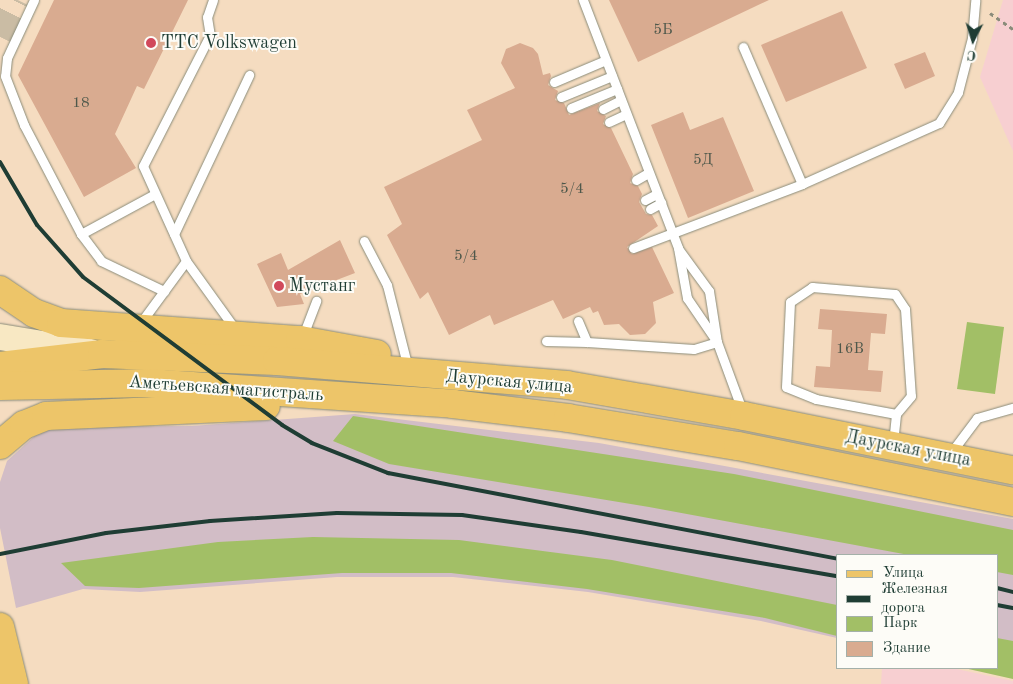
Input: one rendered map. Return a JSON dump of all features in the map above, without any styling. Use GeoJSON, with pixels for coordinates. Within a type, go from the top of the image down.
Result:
{"type":"FeatureCollection","features":[{"type":"Feature","properties":{"kind":"main road"},"geometry":{"type":"LineString","coordinates":[[0,290],[34,313],[61,323],[300,340],[406,360],[458,378]]}},
{"type":"Feature","properties":{"kind":"main road"},"geometry":{"type":"LineString","coordinates":[[0,366],[102,354]]}},
{"type":"Feature","properties":{"kind":"main road","name":"Даурская улица"},"geometry":{"type":"LineString","coordinates":[[102,354],[277,361],[458,378],[567,385],[744,416],[1013,470]]}},
{"type":"Feature","properties":{"kind":"main road","name":"Аметьевская магистраль"},"geometry":{"type":"LineString","coordinates":[[0,386],[148,383],[452,404]]}},
{"type":"Feature","properties":{"kind":"main road"},"geometry":{"type":"LineString","coordinates":[[0,445],[24,425],[46,416],[256,406],[452,404]]}},
{"type":"Feature","properties":{"kind":"main road","name":"Даурская улица"},"geometry":{"type":"LineString","coordinates":[[452,404],[568,418],[738,446],[1013,502]]}},
{"type":"Feature","properties":{"kind":"main road"},"geometry":{"type":"LineString","coordinates":[[0,627],[14,684]]}},
{"type":"Feature","properties":{"kind":"street","name":"Даурская улица"},"geometry":{"type":"LineString","coordinates":[[0,337],[102,354]]}},
{"type":"Feature","properties":{"kind":"street"},"geometry":{"type":"LineString","coordinates":[[738,446],[744,416]]}},
{"type":"Feature","properties":{"kind":"lane"},"geometry":{"type":"LineString","coordinates":[[34,0],[7,58],[5,76],[35,149],[81,234],[101,261],[164,291]]}},
{"type":"Feature","properties":{"kind":"lane"},"geometry":{"type":"LineString","coordinates":[[213,0],[207,17],[210,35],[143,166],[186,261],[239,335]]}},
{"type":"Feature","properties":{"kind":"lane"},"geometry":{"type":"LineString","coordinates":[[583,0],[678,248],[687,298],[717,342]]}},
{"type":"Feature","properties":{"kind":"lane"},"geometry":{"type":"LineString","coordinates":[[633,248],[802,184],[939,123],[958,92],[972,38],[975,0]]}},
{"type":"Feature","properties":{"kind":"lane"},"geometry":{"type":"LineString","coordinates":[[743,47],[802,184]]}},
{"type":"Feature","properties":{"kind":"lane"},"geometry":{"type":"LineString","coordinates":[[554,82],[606,60]]}},
{"type":"Feature","properties":{"kind":"lane"},"geometry":{"type":"LineString","coordinates":[[174,234],[250,75]]}},
{"type":"Feature","properties":{"kind":"lane"},"geometry":{"type":"LineString","coordinates":[[561,97],[612,76]]}},
{"type":"Feature","properties":{"kind":"lane"},"geometry":{"type":"LineString","coordinates":[[571,108],[617,89]]}},
{"type":"Feature","properties":{"kind":"lane"},"geometry":{"type":"LineString","coordinates":[[603,109],[621,100]]}},
{"type":"Feature","properties":{"kind":"lane"},"geometry":{"type":"LineString","coordinates":[[609,122],[626,114]]}},
{"type":"Feature","properties":{"kind":"lane"},"geometry":{"type":"LineString","coordinates":[[636,180],[648,173]]}},
{"type":"Feature","properties":{"kind":"lane"},"geometry":{"type":"LineString","coordinates":[[81,234],[155,194]]}},
{"type":"Feature","properties":{"kind":"lane"},"geometry":{"type":"LineString","coordinates":[[645,200],[659,199]]}},
{"type":"Feature","properties":{"kind":"lane"},"geometry":{"type":"LineString","coordinates":[[650,209],[659,199]]}},
{"type":"Feature","properties":{"kind":"lane"},"geometry":{"type":"LineString","coordinates":[[364,241],[387,285],[406,360]]}},
{"type":"Feature","properties":{"kind":"lane"},"geometry":{"type":"LineString","coordinates":[[678,248],[708,291],[717,342],[744,416]]}},
{"type":"Feature","properties":{"kind":"lane"},"geometry":{"type":"LineString","coordinates":[[138,327],[186,261]]}},
{"type":"Feature","properties":{"kind":"lane"},"geometry":{"type":"LineString","coordinates":[[893,446],[896,414],[911,396],[905,309],[895,294],[812,287],[790,302],[786,386],[816,399],[896,414]]}},
{"type":"Feature","properties":{"kind":"lane"},"geometry":{"type":"LineString","coordinates":[[277,361],[300,340],[316,301]]}},
{"type":"Feature","properties":{"kind":"lane"},"geometry":{"type":"LineString","coordinates":[[578,321],[587,342]]}},
{"type":"Feature","properties":{"kind":"lane"},"geometry":{"type":"LineString","coordinates":[[546,341],[694,349],[717,342]]}},
{"type":"Feature","properties":{"kind":"lane"},"geometry":{"type":"LineString","coordinates":[[948,457],[976,418],[1013,408]]}},
{"type":"Feature","properties":{"kind":"path"},"geometry":{"type":"LineString","coordinates":[[990,13],[1013,29]]}},
{"type":"Feature","properties":{"kind":"shaded area"},"geometry":{"type":"Polygon","coordinates":[[[1003,0],[1013,0],[1013,151],[980,77],[1003,0]]]}},
{"type":"Feature","properties":{"kind":"shaded area"},"geometry":{"type":"Polygon","coordinates":[[[355,414],[599,443],[1013,519],[1013,670],[998,667],[998,554],[836,554],[836,638],[761,621],[588,592],[453,577],[337,577],[140,592],[83,589],[16,608],[0,528],[0,482],[7,461],[38,433],[54,427],[192,426],[355,414]]]}},
{"type":"Feature","properties":{"kind":"shaded area"},"geometry":{"type":"Polygon","coordinates":[[[882,669],[957,669],[1013,681],[1013,684],[881,684],[882,669]]]}},
{"type":"Feature","properties":{"kind":"green space"},"geometry":{"type":"Polygon","coordinates":[[[967,322],[1004,327],[995,394],[957,389],[967,322]]]}},
{"type":"Feature","properties":{"kind":"green space"},"geometry":{"type":"Polygon","coordinates":[[[353,416],[734,474],[1013,530],[1013,575],[998,572],[998,554],[904,554],[649,507],[389,464],[333,441],[353,416]]]}},
{"type":"Feature","properties":{"kind":"green space"},"geometry":{"type":"Polygon","coordinates":[[[313,537],[459,540],[612,560],[836,605],[836,636],[765,618],[587,589],[451,573],[342,573],[139,588],[85,586],[61,563],[218,542],[313,537]]]}},
{"type":"Feature","properties":{"kind":"green space"},"geometry":{"type":"Polygon","coordinates":[[[998,638],[1013,641],[1013,679],[968,669],[998,669],[998,638]]]}},
{"type":"Feature","properties":{"kind":"building"},"geometry":{"type":"Polygon","coordinates":[[[54,0],[188,0],[144,89],[137,86],[115,134],[136,168],[84,197],[18,75],[54,0]]]}},
{"type":"Feature","properties":{"kind":"building"},"geometry":{"type":"Polygon","coordinates":[[[609,0],[769,0],[638,62],[609,0]]]}},
{"type":"Feature","properties":{"kind":"building"},"geometry":{"type":"Polygon","coordinates":[[[842,11],[867,68],[786,102],[761,45],[842,11]]]}},
{"type":"Feature","properties":{"kind":"building"},"geometry":{"type":"Polygon","coordinates":[[[520,43],[533,48],[538,54],[543,75],[550,73],[551,76],[548,85],[558,91],[555,100],[564,103],[569,115],[600,103],[597,111],[606,116],[603,124],[611,128],[633,174],[630,183],[638,186],[642,194],[639,202],[646,214],[652,215],[658,226],[627,247],[632,254],[652,247],[674,293],[653,302],[656,323],[645,334],[630,335],[619,324],[604,325],[598,311],[593,313],[590,307],[563,319],[553,300],[494,325],[490,315],[449,335],[428,292],[420,299],[387,235],[402,224],[384,187],[482,140],[467,110],[515,88],[501,63],[506,49],[520,43]]]}},
{"type":"Feature","properties":{"kind":"building"},"geometry":{"type":"Polygon","coordinates":[[[925,52],[935,76],[905,89],[894,64],[925,52]]]}},
{"type":"Feature","properties":{"kind":"building"},"geometry":{"type":"Polygon","coordinates":[[[683,112],[690,130],[723,117],[754,191],[688,218],[651,125],[683,112]]]}},
{"type":"Feature","properties":{"kind":"building"},"geometry":{"type":"Polygon","coordinates":[[[340,240],[355,273],[300,294],[304,304],[277,307],[257,264],[281,253],[288,270],[340,240]]]}},
{"type":"Feature","properties":{"kind":"building"},"geometry":{"type":"Polygon","coordinates":[[[820,309],[887,314],[885,334],[871,333],[868,370],[883,371],[881,392],[814,387],[816,366],[830,367],[832,330],[818,329],[820,309]]]}},
{"type":"Feature","properties":{"kind":"tunnel"},"geometry":{"type":"LineString","coordinates":[[0,37],[18,0]]}},
{"type":"Feature","properties":{"kind":"railway"},"geometry":{"type":"LineString","coordinates":[[0,162],[37,225],[83,277],[282,425],[312,443],[388,473],[836,559]]}},
{"type":"Feature","properties":{"kind":"railway"},"geometry":{"type":"LineString","coordinates":[[0,554],[106,533],[210,521],[337,513],[462,515],[581,532],[836,576]]}},
{"type":"Feature","properties":{"kind":"railway"},"geometry":{"type":"LineString","coordinates":[[998,588],[1013,592]]}},
{"type":"Feature","properties":{"kind":"railway"},"geometry":{"type":"LineString","coordinates":[[998,605],[1013,608]]}},
{"type":"Feature","properties":{"kind":"place","name":"ТТС Volkswagen"},"geometry":{"type":"Point","coordinates":[151,43]}},
{"type":"Feature","properties":{"kind":"place","name":"Мустанг"},"geometry":{"type":"Point","coordinates":[279,286]}}]}
